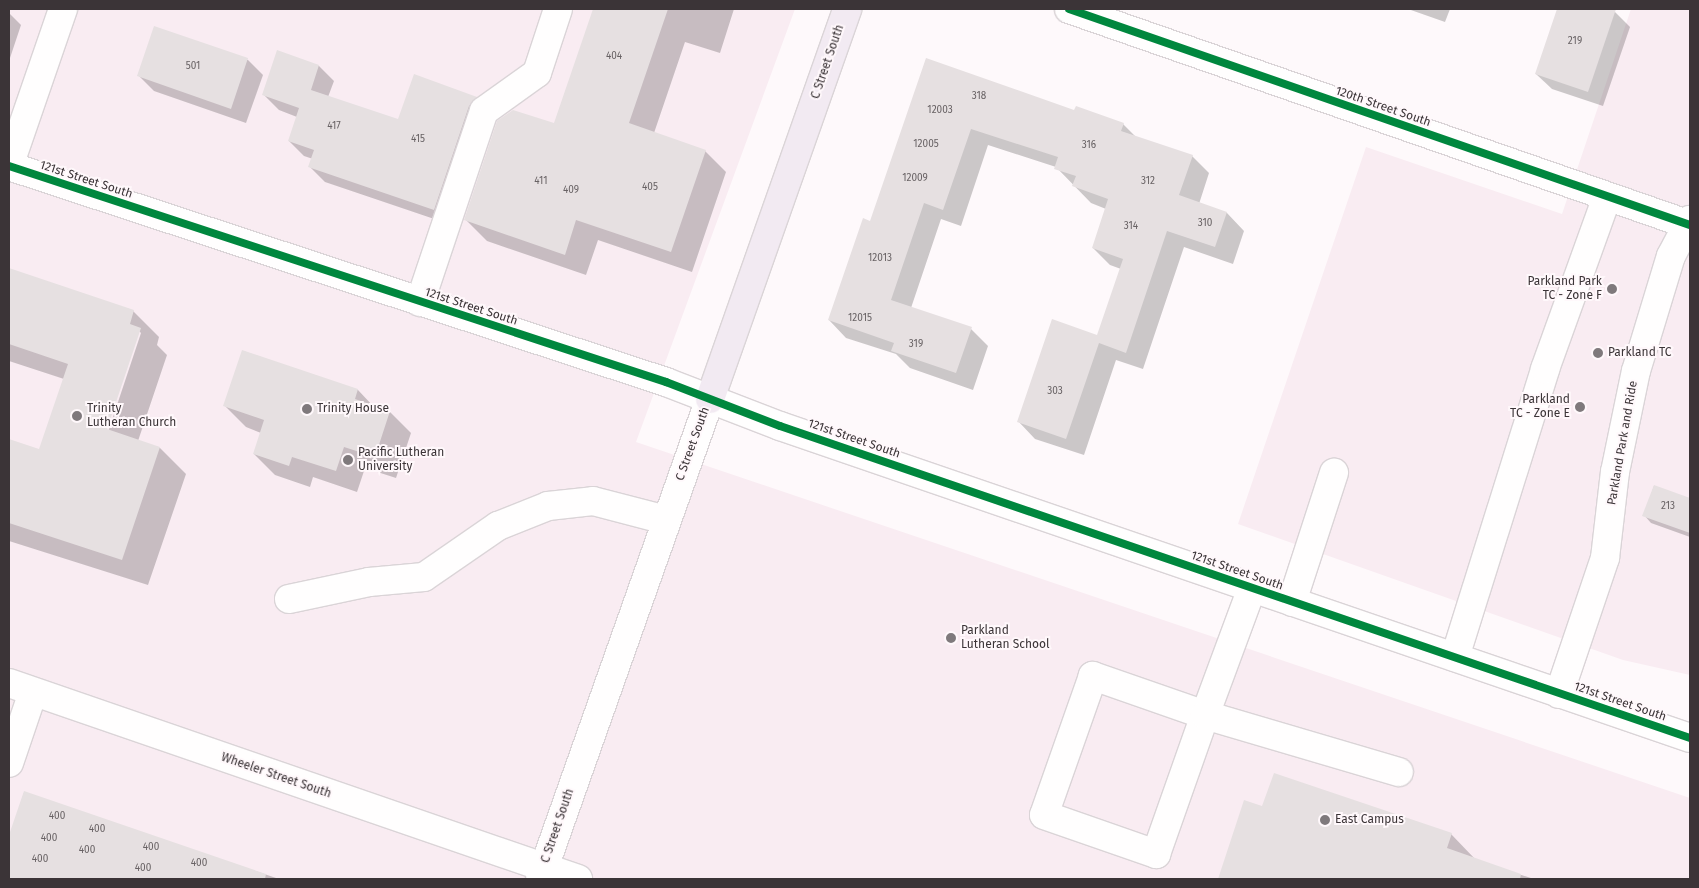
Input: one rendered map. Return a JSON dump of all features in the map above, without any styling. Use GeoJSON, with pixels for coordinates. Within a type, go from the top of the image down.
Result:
{"type":"FeatureCollection","features":[{"type":"Feature","properties":{"kind":"main road","name":"C Street South"},"geometry":{"type":"LineString","coordinates":[[710,399],[847,9]]}},
{"type":"Feature","properties":{"kind":"street"},"geometry":{"type":"LineString","coordinates":[[9,166],[63,9]]}},
{"type":"Feature","properties":{"kind":"street"},"geometry":{"type":"LineString","coordinates":[[420,302],[484,111],[537,73],[558,9]]}},
{"type":"Feature","properties":{"kind":"street","name":"120th Street South"},"geometry":{"type":"LineString","coordinates":[[1069,9],[1607,197],[1689,223]]}},
{"type":"Feature","properties":{"kind":"street","name":"121st Street South"},"geometry":{"type":"LineString","coordinates":[[9,166],[710,399],[788,429],[1690,738]]}},
{"type":"Feature","properties":{"kind":"street"},"geometry":{"type":"LineString","coordinates":[[1455,657],[1545,369],[1607,197]]}},
{"type":"Feature","properties":{"kind":"street","name":"Parkland Park and Ride"},"geometry":{"type":"LineString","coordinates":[[1559,694],[1606,558],[1615,472],[1636,371],[1671,256],[1689,223]]}},
{"type":"Feature","properties":{"kind":"street","name":"C Street South"},"geometry":{"type":"LineString","coordinates":[[542,873],[710,399]]}},
{"type":"Feature","properties":{"kind":"street"},"geometry":{"type":"LineString","coordinates":[[1292,602],[1334,473]]}},
{"type":"Feature","properties":{"kind":"street"},"geometry":{"type":"LineString","coordinates":[[289,599],[369,582],[424,577],[498,526],[548,506],[593,501],[666,520]]}},
{"type":"Feature","properties":{"kind":"street"},"geometry":{"type":"LineString","coordinates":[[1252,588],[1205,715],[1156,854],[1044,815],[1092,676],[1205,715],[1399,772]]}},
{"type":"Feature","properties":{"kind":"street"},"geometry":{"type":"LineString","coordinates":[[9,763],[21,687]]}},
{"type":"Feature","properties":{"kind":"street","name":"Wheeler Street South"},"geometry":{"type":"LineString","coordinates":[[21,687],[542,873],[578,879]]}},
{"type":"Feature","properties":{"kind":"shaded area","name":"Pacific Lutheran University"},"geometry":{"type":"Polygon","coordinates":[[[9,9],[795,9],[636,442],[1690,798],[1690,879],[9,879],[9,9]]]}},
{"type":"Feature","properties":{"kind":"shaded area"},"geometry":{"type":"Polygon","coordinates":[[[1631,9],[1690,9],[1690,675],[1623,660],[1238,524],[1366,147],[1562,214],[1631,9]]]}},
{"type":"Feature","properties":{"kind":"building"},"geometry":{"type":"Polygon","coordinates":[[[593,9],[668,9],[629,123],[706,150],[671,252],[576,220],[565,255],[464,220],[497,121],[513,110],[554,123],[593,9]]]}},
{"type":"Feature","properties":{"kind":"building"},"geometry":{"type":"Polygon","coordinates":[[[1557,9],[1616,9],[1588,92],[1535,74],[1557,9]]]}},
{"type":"Feature","properties":{"kind":"building"},"geometry":{"type":"Polygon","coordinates":[[[154,26],[248,58],[231,109],[137,76],[154,26]]]}},
{"type":"Feature","properties":{"kind":"building"},"geometry":{"type":"Polygon","coordinates":[[[277,50],[319,65],[311,90],[398,119],[414,74],[477,97],[469,106],[434,210],[308,167],[314,150],[288,141],[299,108],[262,95],[277,50]]]}},
{"type":"Feature","properties":{"kind":"building"},"geometry":{"type":"Polygon","coordinates":[[[926,58],[1074,110],[1076,106],[1124,123],[1121,131],[1193,155],[1179,195],[1227,212],[1215,247],[1167,231],[1126,353],[1099,343],[1066,439],[1017,422],[1052,319],[1097,335],[1123,259],[1092,248],[1108,199],[1072,186],[1076,176],[1054,169],[1058,157],[971,129],[943,210],[924,203],[891,300],[972,327],[956,373],[891,351],[894,343],[828,320],[863,218],[870,221],[926,58]]]}},
{"type":"Feature","properties":{"kind":"building","name":"Trinity Lutheran Church"},"geometry":{"type":"Polygon","coordinates":[[[9,268],[134,310],[130,324],[141,328],[107,429],[160,447],[122,560],[9,523],[9,439],[39,449],[68,364],[9,344],[9,268]]]}},
{"type":"Feature","properties":{"kind":"building","name":"Trinity House"},"geometry":{"type":"Polygon","coordinates":[[[242,350],[358,389],[355,399],[390,411],[375,457],[344,447],[336,471],[292,457],[289,466],[253,454],[264,420],[223,406],[242,350]]]}},
{"type":"Feature","properties":{"kind":"building"},"geometry":{"type":"Polygon","coordinates":[[[1654,485],[1690,498],[1690,533],[1642,516],[1654,485]]]}},
{"type":"Feature","properties":{"kind":"building","name":"East Campus"},"geometry":{"type":"Polygon","coordinates":[[[1274,773],[1452,833],[1447,848],[1521,874],[1520,879],[1218,879],[1244,800],[1262,806],[1274,773]]]}},
{"type":"Feature","properties":{"kind":"building"},"geometry":{"type":"Polygon","coordinates":[[[24,791],[266,874],[265,879],[9,879],[9,835],[24,791]]]}},
{"type":"Feature","properties":{"kind":"cycle path"},"geometry":{"type":"LineString","coordinates":[[1069,9],[1690,225]]}},
{"type":"Feature","properties":{"kind":"cycle path"},"geometry":{"type":"LineString","coordinates":[[9,166],[666,382],[780,426],[1690,738]]}},
{"type":"Feature","properties":{"kind":"place","name":"Parkland Park TC - Zone F"},"geometry":{"type":"Point","coordinates":[1612,289]}},
{"type":"Feature","properties":{"kind":"place","name":"Parkland TC"},"geometry":{"type":"Point","coordinates":[1598,353]}},
{"type":"Feature","properties":{"kind":"place","name":"Parkland TC - Zone E"},"geometry":{"type":"Point","coordinates":[1580,407]}},
{"type":"Feature","properties":{"kind":"place","name":"Trinity House"},"geometry":{"type":"Point","coordinates":[307,409]}},
{"type":"Feature","properties":{"kind":"place","name":"Trinity Lutheran Church"},"geometry":{"type":"Point","coordinates":[77,416]}},
{"type":"Feature","properties":{"kind":"place","name":"Pacific Lutheran University"},"geometry":{"type":"Point","coordinates":[348,460]}},
{"type":"Feature","properties":{"kind":"place","name":"Parkland Lutheran School"},"geometry":{"type":"Point","coordinates":[951,638]}},
{"type":"Feature","properties":{"kind":"place","name":"East Campus"},"geometry":{"type":"Point","coordinates":[1325,820]}}]}
